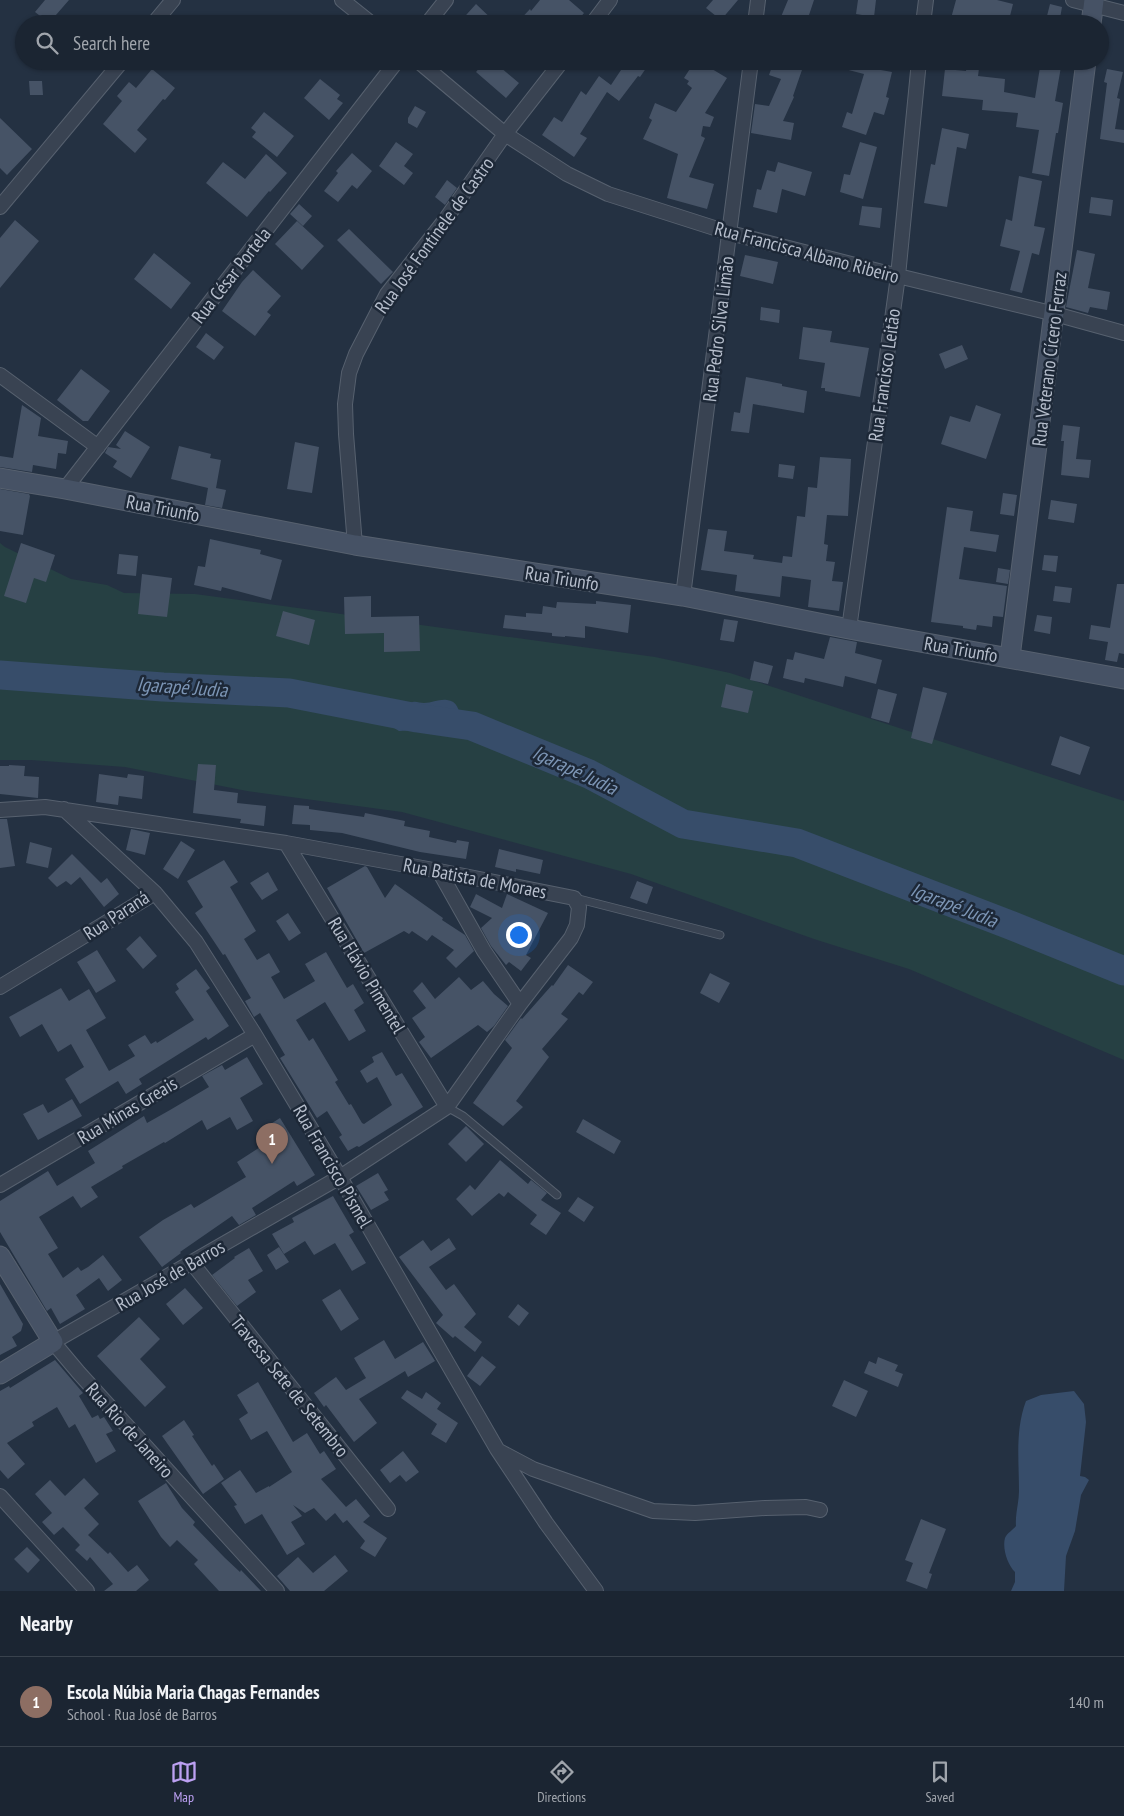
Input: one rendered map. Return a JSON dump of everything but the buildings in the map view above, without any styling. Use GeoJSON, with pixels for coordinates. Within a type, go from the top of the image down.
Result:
{"type":"FeatureCollection","features":[{"type":"Feature","properties":{"kind":"street"},"geometry":{"type":"LineString","coordinates":[[160,15],[173,0]]}},
{"type":"Feature","properties":{"kind":"street"},"geometry":{"type":"LineString","coordinates":[[342,0],[361,15]]}},
{"type":"Feature","properties":{"kind":"street"},"geometry":{"type":"LineString","coordinates":[[434,15],[446,0]]}},
{"type":"Feature","properties":{"kind":"street"},"geometry":{"type":"LineString","coordinates":[[599,15],[610,0]]}},
{"type":"Feature","properties":{"kind":"street"},"geometry":{"type":"LineString","coordinates":[[756,15],[758,0]]}},
{"type":"Feature","properties":{"kind":"street"},"geometry":{"type":"LineString","coordinates":[[924,15],[926,0]]}},
{"type":"Feature","properties":{"kind":"street"},"geometry":{"type":"LineString","coordinates":[[1073,0],[1093,2],[1124,12]]}},
{"type":"Feature","properties":{"kind":"street"},"geometry":{"type":"LineString","coordinates":[[1092,15],[1093,2]]}},
{"type":"Feature","properties":{"kind":"street"},"geometry":{"type":"LineString","coordinates":[[0,207],[114,70]]}},
{"type":"Feature","properties":{"kind":"street","name":"Rua César Portela"},"geometry":{"type":"LineString","coordinates":[[65,488],[390,70]]}},
{"type":"Feature","properties":{"kind":"street","name":"Rua Francisca Albano Ribeiro"},"geometry":{"type":"LineString","coordinates":[[429,70],[505,134],[561,170],[608,194],[730,233],[1124,333]]}},
{"type":"Feature","properties":{"kind":"street","name":"Rua José Fontinele de Castro"},"geometry":{"type":"LineString","coordinates":[[355,546],[345,404],[349,374],[367,331],[387,294],[445,220],[505,134],[555,70]]}},
{"type":"Feature","properties":{"kind":"street","name":"Rua Pedro Silva Limão"},"geometry":{"type":"LineString","coordinates":[[683,596],[750,70]]}},
{"type":"Feature","properties":{"kind":"street","name":"Rua Francisco Leitão"},"geometry":{"type":"LineString","coordinates":[[849,629],[898,276],[919,70]]}},
{"type":"Feature","properties":{"kind":"street","name":"Rua Veterano Cícero Ferraz"},"geometry":{"type":"LineString","coordinates":[[1010,657],[1085,70]]}},
{"type":"Feature","properties":{"kind":"street"},"geometry":{"type":"LineString","coordinates":[[0,375],[98,447]]}},
{"type":"Feature","properties":{"kind":"street","name":"Rua Triunfo"},"geometry":{"type":"LineString","coordinates":[[0,478],[65,488],[355,546],[683,596],[849,629],[1124,679]]}},
{"type":"Feature","properties":{"kind":"street","name":"Rua Batista de Moraes"},"geometry":{"type":"LineString","coordinates":[[0,810],[45,807],[64,809],[286,843],[574,898]]}},
{"type":"Feature","properties":{"kind":"street","name":"Rua Paraná"},"geometry":{"type":"LineString","coordinates":[[0,987],[155,893],[64,809]]}},
{"type":"Feature","properties":{"kind":"street","name":"Rua Flávio Pimentel"},"geometry":{"type":"LineString","coordinates":[[286,843],[447,1107]]}},
{"type":"Feature","properties":{"kind":"street"},"geometry":{"type":"LineString","coordinates":[[439,871],[484,951],[520,1004]]}},
{"type":"Feature","properties":{"kind":"street","name":"Rua Francisco Pismel"},"geometry":{"type":"LineString","coordinates":[[155,893],[196,942],[255,1035],[340,1177],[496,1449],[546,1523],[596,1591]]}},
{"type":"Feature","properties":{"kind":"street"},"geometry":{"type":"LineString","coordinates":[[340,1177],[447,1107],[520,1004],[571,938],[577,925],[578,916],[578,907],[574,898]]}},
{"type":"Feature","properties":{"kind":"street","name":"Rua Minas Greais"},"geometry":{"type":"LineString","coordinates":[[0,1185],[255,1035]]}},
{"type":"Feature","properties":{"kind":"street","name":"Rua José de Barros"},"geometry":{"type":"LineString","coordinates":[[0,1374],[340,1177]]}},
{"type":"Feature","properties":{"kind":"street","name":"Rua Rio de Janeiro"},"geometry":{"type":"LineString","coordinates":[[0,1256],[53,1342],[277,1591]]}},
{"type":"Feature","properties":{"kind":"street","name":"Travessa Sete de Setembro"},"geometry":{"type":"LineString","coordinates":[[192,1263],[388,1509]]}},
{"type":"Feature","properties":{"kind":"street"},"geometry":{"type":"LineString","coordinates":[[496,1449],[532,1469],[653,1511],[694,1513],[806,1507],[820,1510]]}},
{"type":"Feature","properties":{"kind":"street"},"geometry":{"type":"LineString","coordinates":[[0,1496],[86,1591]]}},
{"type":"Feature","properties":{"kind":"lane"},"geometry":{"type":"LineString","coordinates":[[574,898],[720,935]]}},
{"type":"Feature","properties":{"kind":"lane"},"geometry":{"type":"LineString","coordinates":[[447,1107],[462,1116],[558,1195]]}},
{"type":"Feature","properties":{"kind":"green space"},"geometry":{"type":"Polygon","coordinates":[[[0,543],[71,579],[107,585],[124,593],[195,594],[655,657],[730,673],[1124,801],[1124,1060],[909,969],[814,939],[631,874],[402,812],[247,791],[125,767],[31,760],[0,760],[0,543]]]}},
{"type":"Feature","properties":{"kind":"water"},"geometry":{"type":"Polygon","coordinates":[[[358,699],[382,709],[414,702],[452,701],[458,708],[459,713],[460,723],[458,732],[452,734],[432,729],[399,731],[373,715],[357,713],[353,707],[353,701],[358,699]]]}},
{"type":"Feature","properties":{"kind":"water"},"geometry":{"type":"Polygon","coordinates":[[[1074,1391],[1084,1404],[1086,1422],[1080,1476],[1089,1480],[1081,1495],[1075,1531],[1066,1556],[1064,1591],[1011,1591],[1015,1582],[1015,1572],[1006,1556],[1004,1542],[1006,1536],[1016,1526],[1019,1491],[1019,1434],[1026,1401],[1041,1395],[1074,1391]]]}},
{"type":"Feature","properties":{"kind":"waterway","name":"Igarapé Judia"},"geometry":{"type":"LineString","coordinates":[[0,675],[163,687],[289,693],[417,718],[472,726],[589,774],[683,824],[797,843],[1124,971]]}},
{"type":"Feature","properties":{"kind":"place","name":"Escola Núbia Maria Chagas Fernandes"},"geometry":{"type":"Point","coordinates":[272,1164]}}]}
